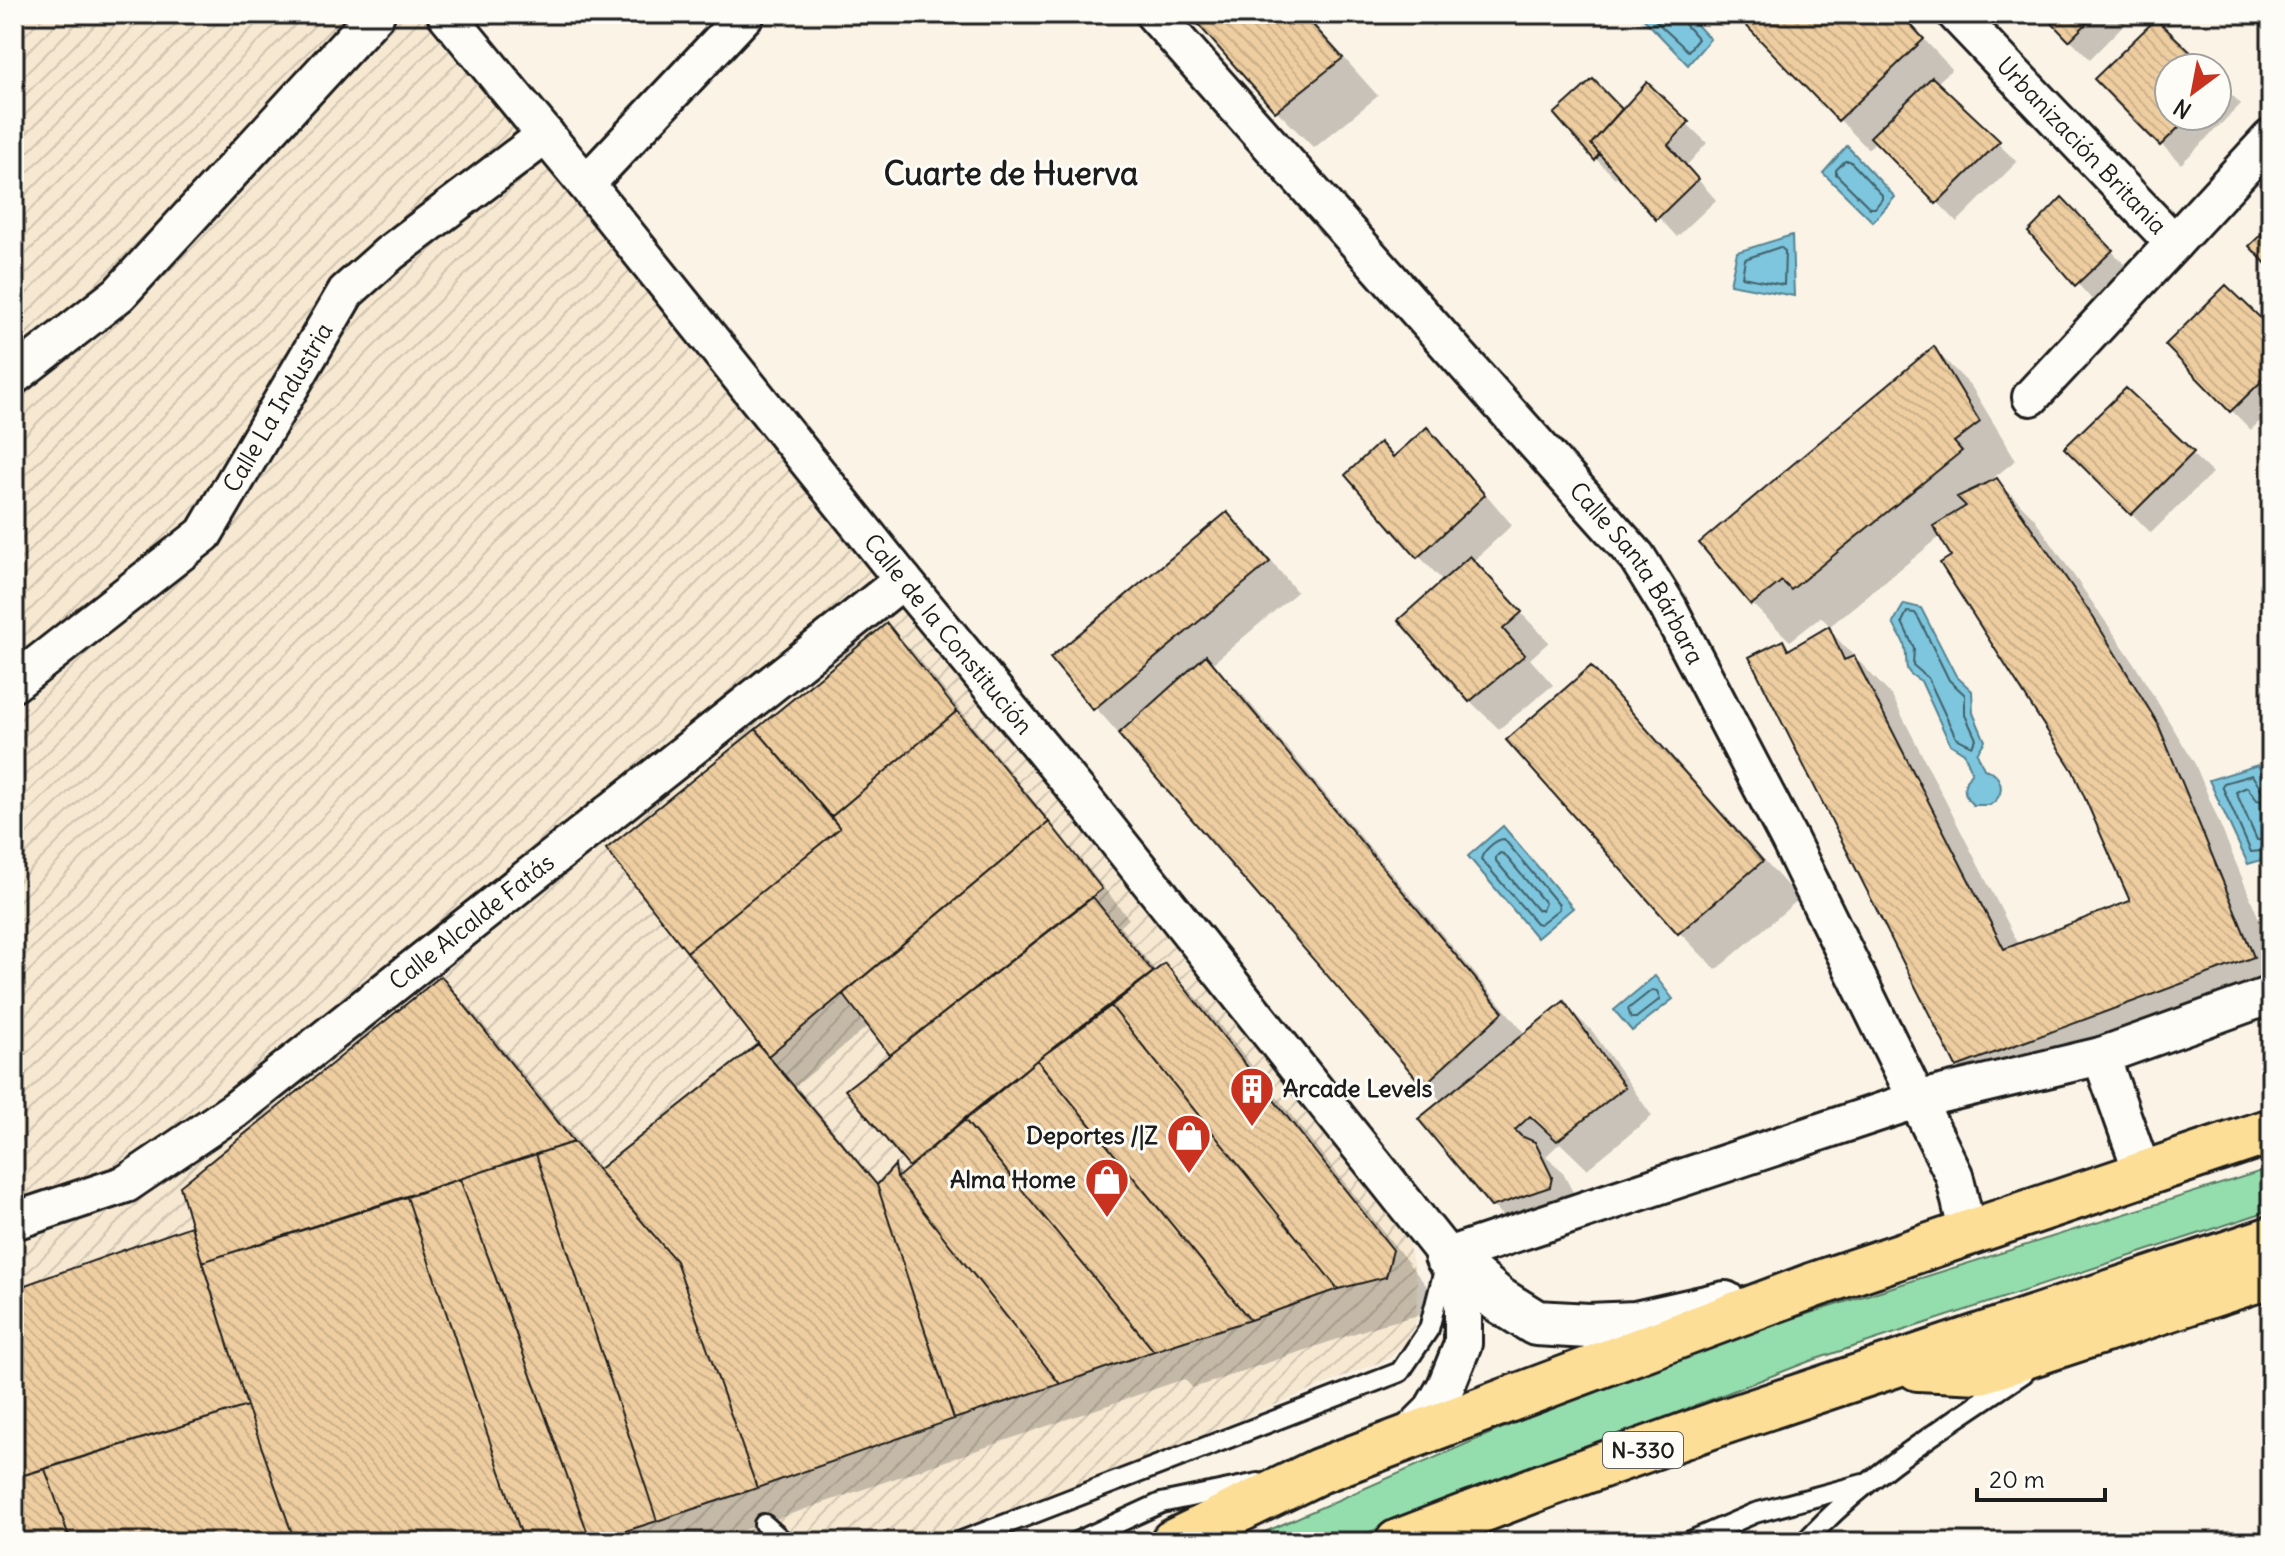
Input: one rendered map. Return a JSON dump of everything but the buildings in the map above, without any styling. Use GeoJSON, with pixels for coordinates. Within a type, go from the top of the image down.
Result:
{"type":"FeatureCollection","features":[{"type":"Feature","properties":{"kind":"highway"},"geometry":{"type":"LineString","coordinates":[[1173,1542],[1319,1471],[1814,1285],[2271,1131]]}},
{"type":"Feature","properties":{"kind":"highway","name":"N-330"},"geometry":{"type":"LineString","coordinates":[[1398,1542],[1566,1478],[2271,1239]]}},
{"type":"Feature","properties":{"kind":"highway"},"geometry":{"type":"LineString","coordinates":[[1891,1366],[1980,1371],[2271,1275]]}},
{"type":"Feature","properties":{"kind":"street"},"geometry":{"type":"LineString","coordinates":[[14,376],[119,294],[376,14]]}},
{"type":"Feature","properties":{"kind":"street"},"geometry":{"type":"LineString","coordinates":[[586,184],[746,14]]}},
{"type":"Feature","properties":{"kind":"street","name":"Calle Santa Bárbara"},"geometry":{"type":"LineString","coordinates":[[1154,14],[1637,557],[1668,607],[1783,827],[1954,1175],[1968,1234]]}},
{"type":"Feature","properties":{"kind":"street","name":"Urbanización Britania"},"geometry":{"type":"LineString","coordinates":[[1956,14],[2174,243]]}},
{"type":"Feature","properties":{"kind":"street","name":"Calle de la Constitución"},"geometry":{"type":"LineString","coordinates":[[458,18],[546,135],[903,580],[1097,815],[1447,1256],[1499,1300],[1536,1323],[1589,1326],[1636,1324],[1814,1285]]}},
{"type":"Feature","properties":{"kind":"street","name":"Calle La Industria"},"geometry":{"type":"LineString","coordinates":[[14,683],[204,534],[346,292],[390,253],[546,135]]}},
{"type":"Feature","properties":{"kind":"street","name":"Urbanización Britania"},"geometry":{"type":"LineString","coordinates":[[2031,397],[2271,138]]}},
{"type":"Feature","properties":{"kind":"street","name":"Calle Alcalde Fatás"},"geometry":{"type":"LineString","coordinates":[[14,1221],[126,1184],[235,1110],[903,580]]}},
{"type":"Feature","properties":{"kind":"street"},"geometry":{"type":"LineString","coordinates":[[1447,1256],[1916,1100],[2101,1056],[2271,995]]}},
{"type":"Feature","properties":{"kind":"street"},"geometry":{"type":"LineString","coordinates":[[2101,1056],[2143,1174]]}},
{"type":"Feature","properties":{"kind":"street","name":"Calle de la Constitución"},"geometry":{"type":"LineString","coordinates":[[1401,1441],[1431,1412],[1446,1386],[1463,1344],[1463,1303],[1447,1256]]}},
{"type":"Feature","properties":{"kind":"lane"},"geometry":{"type":"LineString","coordinates":[[959,1542],[1400,1372],[1429,1329],[1447,1256]]}},
{"type":"Feature","properties":{"kind":"lane"},"geometry":{"type":"LineString","coordinates":[[1805,1542],[1826,1519],[1869,1483],[2069,1342]]}},
{"type":"Feature","properties":{"kind":"lane"},"geometry":{"type":"LineString","coordinates":[[1076,1542],[1161,1503],[1319,1471]]}},
{"type":"Feature","properties":{"kind":"lane"},"geometry":{"type":"LineString","coordinates":[[1688,1542],[1755,1513],[1869,1483]]}},
{"type":"Feature","properties":{"kind":"lane"},"geometry":{"type":"LineString","coordinates":[[765,1542],[764,1524],[784,1542]]}},
{"type":"Feature","properties":{"kind":"shaded area"},"geometry":{"type":"Polygon","coordinates":[[[14,14],[446,14],[1087,803],[1408,1242],[1417,1281],[1416,1321],[1408,1339],[1390,1358],[1124,1467],[922,1542],[14,1542],[14,14]]]}},
{"type":"Feature","properties":{"kind":"green space"},"geometry":{"type":"Polygon","coordinates":[[[2271,1168],[2271,1210],[1810,1361],[1344,1542],[1242,1542],[1654,1362],[2271,1168]]]}},
{"type":"Feature","properties":{"kind":"water"},"geometry":{"type":"Polygon","coordinates":[[[1639,14],[1687,14],[1710,39],[1688,65],[1639,14]]]}},
{"type":"Feature","properties":{"kind":"water"},"geometry":{"type":"Polygon","coordinates":[[[1847,146],[1895,197],[1873,222],[1823,173],[1847,146]]]}},
{"type":"Feature","properties":{"kind":"water"},"geometry":{"type":"Polygon","coordinates":[[[1792,235],[1794,296],[1730,284],[1737,252],[1792,235]]]}},
{"type":"Feature","properties":{"kind":"water"},"geometry":{"type":"Polygon","coordinates":[[[1904,604],[1921,608],[1956,676],[1972,691],[1973,713],[1985,741],[1977,753],[1984,769],[1999,780],[2001,790],[1990,805],[1973,805],[1967,797],[1965,785],[1972,772],[1964,753],[1950,744],[1921,681],[1908,670],[1904,645],[1893,623],[1904,604]]]}},
{"type":"Feature","properties":{"kind":"water"},"geometry":{"type":"Polygon","coordinates":[[[2258,765],[2271,793],[2271,857],[2248,864],[2209,780],[2258,765]]]}},
{"type":"Feature","properties":{"kind":"water"},"geometry":{"type":"Polygon","coordinates":[[[1503,826],[1573,908],[1537,938],[1468,856],[1503,826]]]}},
{"type":"Feature","properties":{"kind":"water"},"geometry":{"type":"Polygon","coordinates":[[[1655,976],[1673,999],[1632,1031],[1614,1010],[1655,976]]]}},
{"type":"Feature","properties":{"kind":"place","name":"Arcade Levels"},"geometry":{"type":"Point","coordinates":[1252,1128]}},
{"type":"Feature","properties":{"kind":"place","name":"Deportes /|Z"},"geometry":{"type":"Point","coordinates":[1189,1175]}},
{"type":"Feature","properties":{"kind":"place","name":"Alma Home"},"geometry":{"type":"Point","coordinates":[1107,1219]}},
{"type":"Feature","properties":{"kind":"district","name":"Cuarte de Huerva"},"geometry":{"type":"Point","coordinates":[1011,174]}}]}
